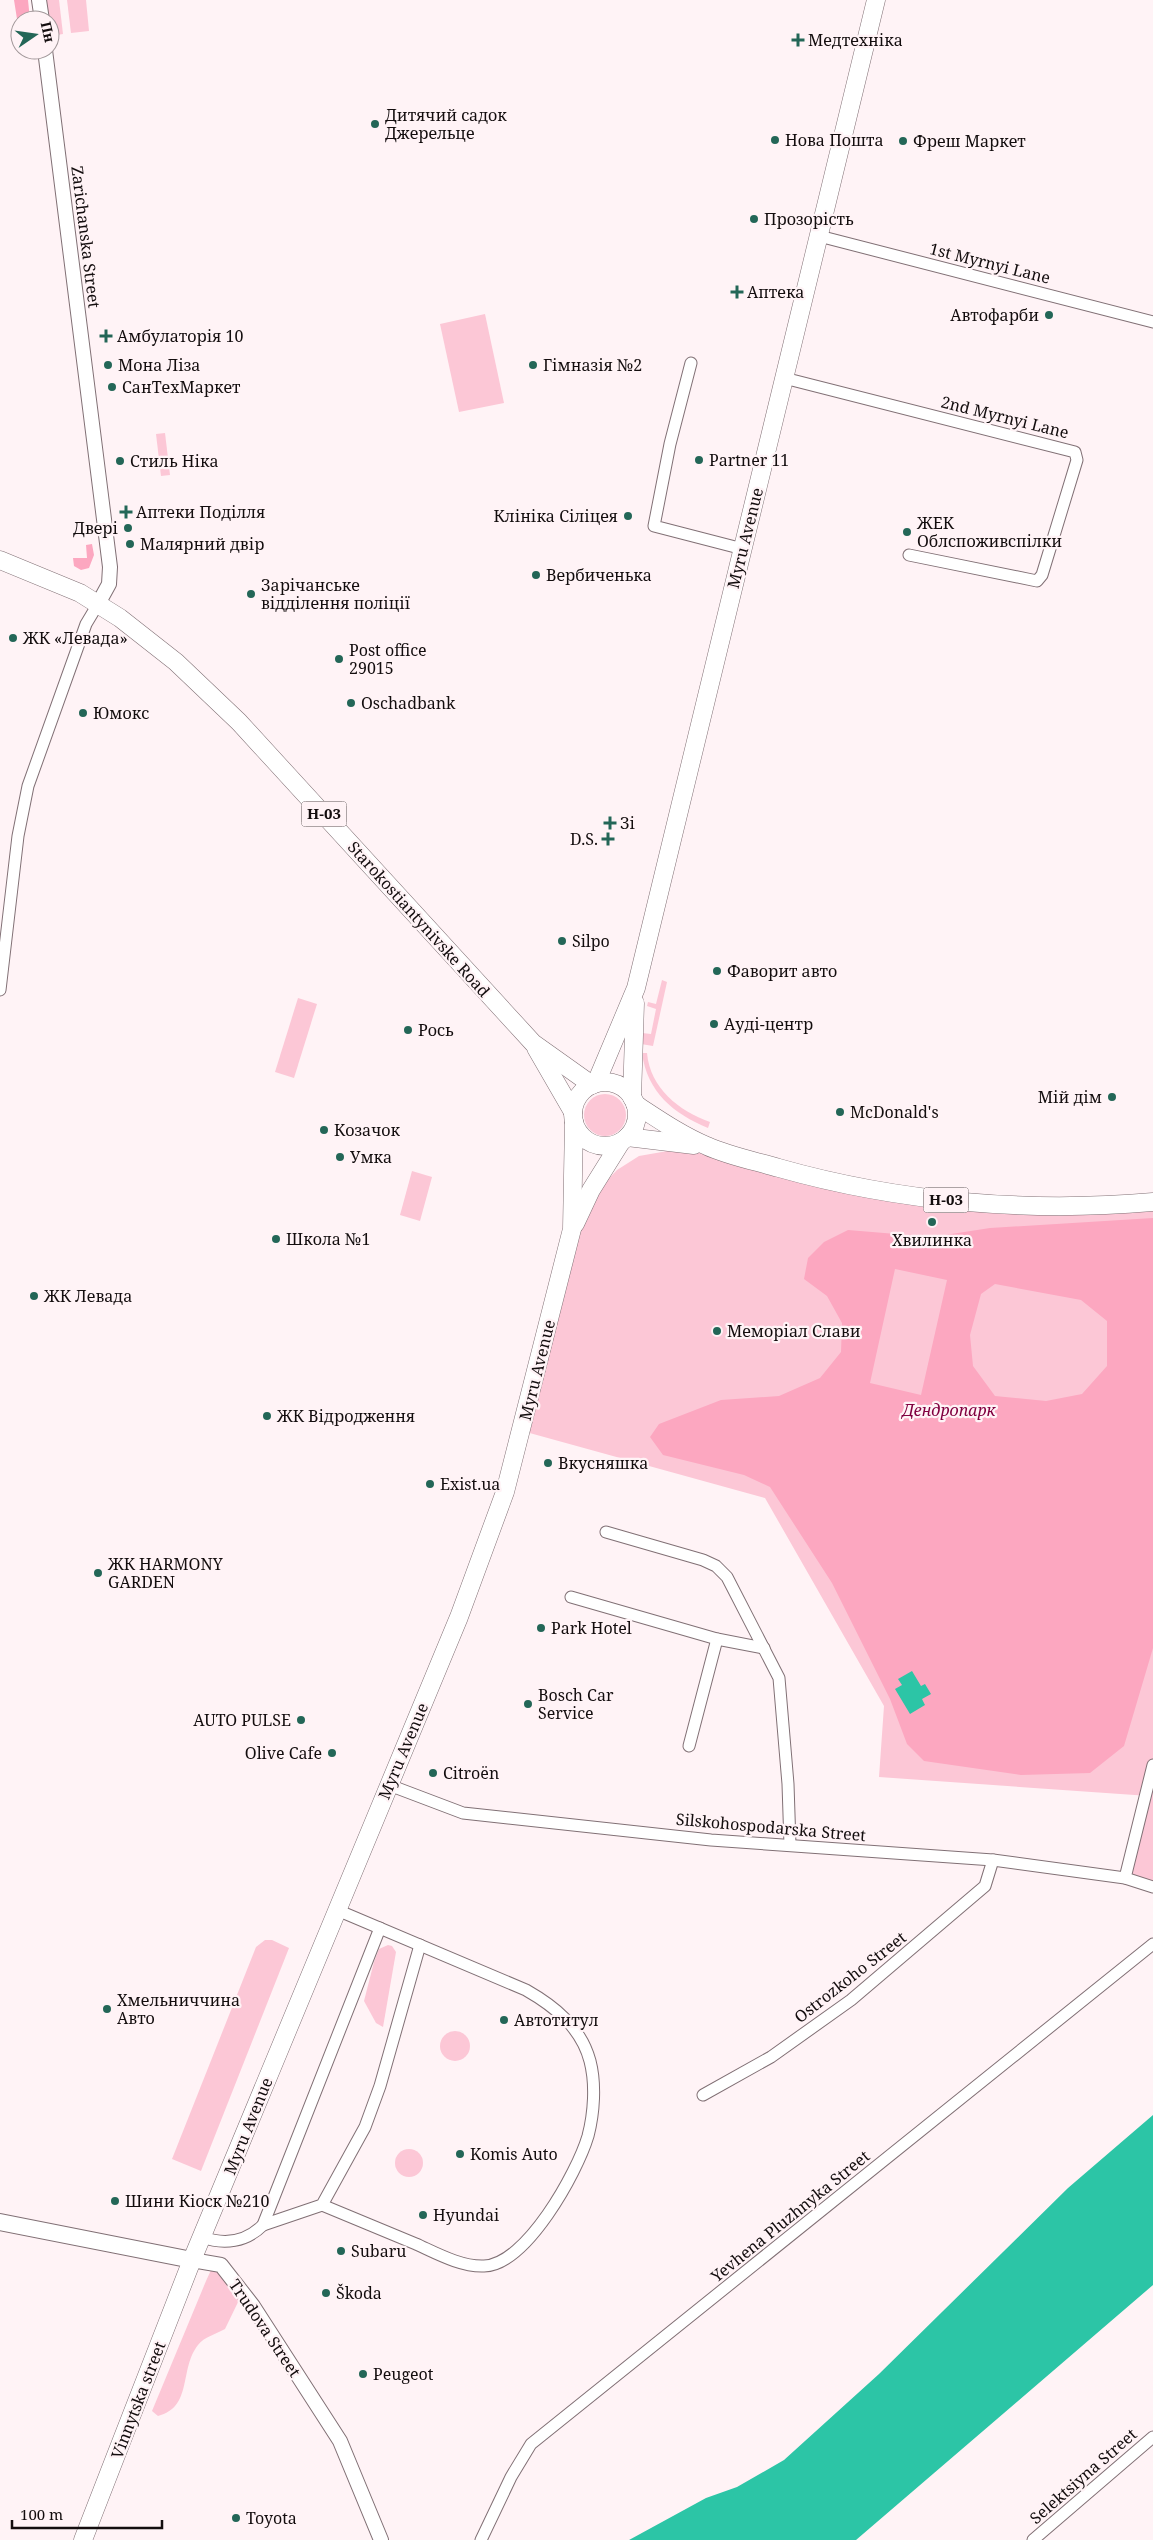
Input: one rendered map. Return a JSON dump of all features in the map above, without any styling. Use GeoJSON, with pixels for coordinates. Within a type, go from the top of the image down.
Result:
{"type":"FeatureCollection","features":[{"type":"Feature","properties":{"kind":"main road","name":"Myru Avenue"},"geometry":{"type":"LineString","coordinates":[[594,1084],[636,988],[876,0]]}},
{"type":"Feature","properties":{"kind":"main road","name":"Starokostiantynivske Road"},"geometry":{"type":"LineString","coordinates":[[0,560],[80,594],[98,604],[120,618],[176,662],[239,722],[533,1043]]}},
{"type":"Feature","properties":{"kind":"main road","name":"Myru Avenue"},"geometry":{"type":"LineString","coordinates":[[633,1101],[632,1050],[636,988]]}},
{"type":"Feature","properties":{"kind":"main road","name":"Н-03"},"geometry":{"type":"LineString","coordinates":[[533,1043],[594,1084],[616,1084],[633,1101],[681,1134],[708,1147],[809,1177],[937,1199],[1023,1205],[1110,1206],[1153,1202]]}},
{"type":"Feature","properties":{"kind":"main road","name":"Н-03"},"geometry":{"type":"LineString","coordinates":[[533,1043],[573,1117],[580,1136],[592,1144],[607,1146],[624,1140],[708,1147]]}},
{"type":"Feature","properties":{"kind":"main road"},"geometry":{"type":"LineString","coordinates":[[573,1117],[580,1094],[594,1084]]}},
{"type":"Feature","properties":{"kind":"main road"},"geometry":{"type":"LineString","coordinates":[[624,1140],[635,1125],[633,1101]]}},
{"type":"Feature","properties":{"kind":"main road","name":"Myru Avenue"},"geometry":{"type":"LineString","coordinates":[[572,1228],[573,1117]]}},
{"type":"Feature","properties":{"kind":"main road","name":"Myru Avenue"},"geometry":{"type":"LineString","coordinates":[[192,2260],[466,1597],[505,1492],[572,1228],[591,1190],[624,1140]]}},
{"type":"Feature","properties":{"kind":"main road","name":"Trudova Street"},"geometry":{"type":"LineString","coordinates":[[0,2222],[192,2260]]}},
{"type":"Feature","properties":{"kind":"main road","name":"Vinnytska street"},"geometry":{"type":"LineString","coordinates":[[83,2540],[192,2260]]}},
{"type":"Feature","properties":{"kind":"street","name":"Zarichanska Street"},"geometry":{"type":"LineString","coordinates":[[46,60],[110,567],[109,584],[98,604]]}},
{"type":"Feature","properties":{"kind":"street","name":"1st Myrnyi Lane"},"geometry":{"type":"LineString","coordinates":[[819,236],[1153,322]]}},
{"type":"Feature","properties":{"kind":"street"},"geometry":{"type":"LineString","coordinates":[[691,363],[670,444],[654,526],[743,549]]}},
{"type":"Feature","properties":{"kind":"street","name":"2nd Myrnyi Lane"},"geometry":{"type":"LineString","coordinates":[[784,378],[1075,452],[1077,460],[1042,575],[1037,581],[909,555]]}},
{"type":"Feature","properties":{"kind":"street"},"geometry":{"type":"LineString","coordinates":[[0,990],[17,845],[28,786],[86,624],[98,604]]}},
{"type":"Feature","properties":{"kind":"street"},"geometry":{"type":"LineString","coordinates":[[606,1532],[703,1560],[716,1566],[727,1578],[779,1678],[784,1714],[790,1846]]}},
{"type":"Feature","properties":{"kind":"street"},"geometry":{"type":"LineString","coordinates":[[570,1597],[717,1640],[764,1648]]}},
{"type":"Feature","properties":{"kind":"street"},"geometry":{"type":"LineString","coordinates":[[689,1746],[717,1640]]}},
{"type":"Feature","properties":{"kind":"street"},"geometry":{"type":"LineString","coordinates":[[1125,1878],[1153,1765]]}},
{"type":"Feature","properties":{"kind":"street","name":"Silskohospodarska Street"},"geometry":{"type":"LineString","coordinates":[[389,1785],[463,1813],[711,1840],[993,1860],[1125,1878],[1153,1887]]}},
{"type":"Feature","properties":{"kind":"street","name":"Ostrozkoho Street"},"geometry":{"type":"LineString","coordinates":[[703,2095],[771,2057],[851,2000],[985,1886],[993,1860]]}},
{"type":"Feature","properties":{"kind":"street"},"geometry":{"type":"LineString","coordinates":[[322,2205],[453,2259],[484,2266],[502,2262],[511,2257],[534,2233],[553,2206],[579,2162],[588,2134],[593,2082],[590,2061],[576,2033],[552,2005],[526,1990],[337,1910]]}},
{"type":"Feature","properties":{"kind":"street"},"geometry":{"type":"LineString","coordinates":[[260,2228],[380,1928]]}},
{"type":"Feature","properties":{"kind":"street","name":"Yevhena Pluzhnyka Street"},"geometry":{"type":"LineString","coordinates":[[481,2540],[511,2477],[531,2444],[1153,1944]]}},
{"type":"Feature","properties":{"kind":"street"},"geometry":{"type":"LineString","coordinates":[[202,2237],[215,2242],[237,2241],[260,2228],[322,2205],[365,2127],[380,2086],[420,1945]]}},
{"type":"Feature","properties":{"kind":"street","name":"Trudova Street"},"geometry":{"type":"LineString","coordinates":[[192,2260],[221,2265],[253,2306],[340,2441],[381,2540]]}},
{"type":"Feature","properties":{"kind":"street","name":"Selektsiyna Street"},"geometry":{"type":"LineString","coordinates":[[1033,2540],[1153,2437]]}},
{"type":"Feature","properties":{"kind":"green space"},"geometry":{"type":"Polygon","coordinates":[[[14,0],[28,0],[29,10],[16,10],[14,0]]]}},
{"type":"Feature","properties":{"kind":"green space"},"geometry":{"type":"Polygon","coordinates":[[[46,0],[59,0],[63,34],[60,34],[60,10],[47,10],[46,0]]]}},
{"type":"Feature","properties":{"kind":"green space"},"geometry":{"type":"Polygon","coordinates":[[[67,0],[86,0],[89,31],[71,33],[67,0]]]}},
{"type":"Feature","properties":{"kind":"green space"},"geometry":{"type":"Polygon","coordinates":[[[485,314],[504,403],[459,412],[440,324],[485,314]]]}},
{"type":"Feature","properties":{"kind":"green space"},"geometry":{"type":"Polygon","coordinates":[[[165,433],[170,475],[161,476],[156,434],[165,433]]]}},
{"type":"Feature","properties":{"kind":"green space"},"geometry":{"type":"Polygon","coordinates":[[[92,544],[94,555],[89,568],[81,570],[74,566],[73,558],[87,558],[86,545],[92,544]]]}},
{"type":"Feature","properties":{"kind":"green space"},"geometry":{"type":"Polygon","coordinates":[[[662,980],[667,982],[653,1046],[641,1044],[642,1033],[651,1034],[656,1009],[647,1006],[648,1002],[656,1004],[662,980]]]}},
{"type":"Feature","properties":{"kind":"green space"},"geometry":{"type":"Polygon","coordinates":[[[298,998],[317,1004],[294,1078],[275,1072],[298,998]]]}},
{"type":"Feature","properties":{"kind":"green space"},"geometry":{"type":"Polygon","coordinates":[[[642,1053],[647,1053],[649,1066],[660,1087],[677,1105],[710,1122],[708,1128],[684,1116],[664,1100],[650,1079],[642,1053]]]}},
{"type":"Feature","properties":{"kind":"green space"},"geometry":{"type":"Polygon","coordinates":[[[609,1094],[617,1097],[623,1103],[626,1115],[623,1127],[617,1133],[601,1136],[593,1133],[587,1127],[584,1111],[587,1103],[593,1097],[609,1094]]]}},
{"type":"Feature","properties":{"kind":"green space","name":"Дендропарк"},"geometry":{"type":"Polygon","coordinates":[[[679,1149],[707,1151],[890,1197],[1153,1207],[1153,1882],[1130,1875],[1149,1796],[879,1777],[884,1706],[765,1498],[526,1432],[576,1230],[595,1193],[617,1170],[639,1156],[679,1149]]]}},
{"type":"Feature","properties":{"kind":"green space"},"geometry":{"type":"Polygon","coordinates":[[[412,1171],[432,1177],[420,1221],[400,1215],[412,1171]]]}},
{"type":"Feature","properties":{"kind":"green space"},"geometry":{"type":"Polygon","coordinates":[[[1153,1218],[1153,1648],[1124,1746],[1090,1773],[1021,1775],[924,1761],[907,1744],[890,1699],[832,1583],[770,1487],[744,1475],[663,1455],[650,1437],[659,1424],[721,1400],[779,1396],[820,1378],[841,1352],[842,1323],[827,1296],[804,1279],[808,1258],[824,1242],[848,1230],[932,1237],[990,1228],[1153,1218]],[[895,1269],[870,1383],[921,1395],[947,1280],[895,1269]],[[995,1284],[981,1294],[970,1335],[973,1366],[995,1396],[1046,1401],[1082,1394],[1107,1366],[1107,1321],[1081,1300],[995,1284]]]}},
{"type":"Feature","properties":{"kind":"green space"},"geometry":{"type":"Polygon","coordinates":[[[265,1940],[272,1940],[289,1948],[201,2171],[172,2159],[256,1947],[265,1940]]]}},
{"type":"Feature","properties":{"kind":"green space"},"geometry":{"type":"Polygon","coordinates":[[[388,1945],[392,1946],[396,1952],[383,2027],[376,2023],[364,2001],[379,1949],[388,1945]]]}},
{"type":"Feature","properties":{"kind":"green space"},"geometry":{"type":"Polygon","coordinates":[[[455,2031],[465,2036],[470,2046],[465,2056],[455,2061],[445,2056],[440,2046],[445,2036],[455,2031]]]}},
{"type":"Feature","properties":{"kind":"green space"},"geometry":{"type":"Polygon","coordinates":[[[409,2149],[419,2153],[423,2163],[419,2173],[409,2177],[399,2173],[395,2163],[399,2153],[409,2149]]]}},
{"type":"Feature","properties":{"kind":"green space"},"geometry":{"type":"Polygon","coordinates":[[[218,2269],[240,2298],[225,2329],[203,2340],[198,2345],[192,2355],[181,2396],[176,2404],[169,2411],[158,2416],[152,2411],[211,2270],[218,2269]]]}},
{"type":"Feature","properties":{"kind":"shaded area"},"geometry":{"type":"Polygon","coordinates":[[[912,1671],[921,1686],[925,1684],[931,1694],[922,1699],[925,1705],[910,1714],[895,1689],[902,1685],[898,1679],[912,1671]]]}},
{"type":"Feature","properties":{"kind":"shaded area"},"geometry":{"type":"Polygon","coordinates":[[[1153,2115],[1153,2285],[856,2540],[629,2540],[706,2498],[737,2487],[784,2460],[879,2374],[1068,2188],[1153,2115]]]}},
{"type":"Feature","properties":{"kind":"place","name":"Медтехніка"},"geometry":{"type":"Point","coordinates":[798,40]}},
{"type":"Feature","properties":{"kind":"place","name":"Дитячий садок Джерельце"},"geometry":{"type":"Point","coordinates":[375,124]}},
{"type":"Feature","properties":{"kind":"place","name":"Нова Пошта"},"geometry":{"type":"Point","coordinates":[775,140]}},
{"type":"Feature","properties":{"kind":"place","name":"Фреш Маркет"},"geometry":{"type":"Point","coordinates":[903,141]}},
{"type":"Feature","properties":{"kind":"place","name":"Прозорість"},"geometry":{"type":"Point","coordinates":[754,219]}},
{"type":"Feature","properties":{"kind":"place","name":"Аптека"},"geometry":{"type":"Point","coordinates":[737,292]}},
{"type":"Feature","properties":{"kind":"place","name":"Автофарби"},"geometry":{"type":"Point","coordinates":[1049,315]}},
{"type":"Feature","properties":{"kind":"place","name":"Амбулаторія 10"},"geometry":{"type":"Point","coordinates":[106,336]}},
{"type":"Feature","properties":{"kind":"place","name":"Мона Ліза"},"geometry":{"type":"Point","coordinates":[108,365]}},
{"type":"Feature","properties":{"kind":"place","name":"Гімназія №2"},"geometry":{"type":"Point","coordinates":[533,365]}},
{"type":"Feature","properties":{"kind":"place","name":"СанТехМаркет"},"geometry":{"type":"Point","coordinates":[112,387]}},
{"type":"Feature","properties":{"kind":"place","name":"Partner 11"},"geometry":{"type":"Point","coordinates":[699,460]}},
{"type":"Feature","properties":{"kind":"place","name":"Стиль Ніка"},"geometry":{"type":"Point","coordinates":[120,461]}},
{"type":"Feature","properties":{"kind":"place","name":"Аптеки Поділля"},"geometry":{"type":"Point","coordinates":[126,512]}},
{"type":"Feature","properties":{"kind":"place","name":"Клініка Сіліцея"},"geometry":{"type":"Point","coordinates":[628,516]}},
{"type":"Feature","properties":{"kind":"place","name":"Двері"},"geometry":{"type":"Point","coordinates":[128,528]}},
{"type":"Feature","properties":{"kind":"place","name":"ЖЕК Облспоживспілки"},"geometry":{"type":"Point","coordinates":[907,532]}},
{"type":"Feature","properties":{"kind":"place","name":"Малярний двір"},"geometry":{"type":"Point","coordinates":[130,544]}},
{"type":"Feature","properties":{"kind":"place","name":"Вербиченька"},"geometry":{"type":"Point","coordinates":[536,575]}},
{"type":"Feature","properties":{"kind":"place","name":"Зарічанське відділення поліції"},"geometry":{"type":"Point","coordinates":[251,594]}},
{"type":"Feature","properties":{"kind":"place","name":"ЖК «Левада»"},"geometry":{"type":"Point","coordinates":[13,638]}},
{"type":"Feature","properties":{"kind":"place","name":"Post office 29015"},"geometry":{"type":"Point","coordinates":[339,659]}},
{"type":"Feature","properties":{"kind":"place","name":"Oschadbank"},"geometry":{"type":"Point","coordinates":[351,703]}},
{"type":"Feature","properties":{"kind":"place","name":"Юмокс"},"geometry":{"type":"Point","coordinates":[83,713]}},
{"type":"Feature","properties":{"kind":"place","name":"Зі"},"geometry":{"type":"Point","coordinates":[610,823]}},
{"type":"Feature","properties":{"kind":"place","name":"D.S."},"geometry":{"type":"Point","coordinates":[608,839]}},
{"type":"Feature","properties":{"kind":"place","name":"Silpo"},"geometry":{"type":"Point","coordinates":[562,941]}},
{"type":"Feature","properties":{"kind":"place","name":"Фаворит авто"},"geometry":{"type":"Point","coordinates":[717,971]}},
{"type":"Feature","properties":{"kind":"place","name":"Ауді-центр"},"geometry":{"type":"Point","coordinates":[714,1024]}},
{"type":"Feature","properties":{"kind":"place","name":"Рось"},"geometry":{"type":"Point","coordinates":[408,1030]}},
{"type":"Feature","properties":{"kind":"place","name":"Мій дім"},"geometry":{"type":"Point","coordinates":[1112,1097]}},
{"type":"Feature","properties":{"kind":"place","name":"McDonald's"},"geometry":{"type":"Point","coordinates":[840,1112]}},
{"type":"Feature","properties":{"kind":"place","name":"Козачок"},"geometry":{"type":"Point","coordinates":[324,1130]}},
{"type":"Feature","properties":{"kind":"place","name":"Умка"},"geometry":{"type":"Point","coordinates":[340,1157]}},
{"type":"Feature","properties":{"kind":"place","name":"Хвилинка"},"geometry":{"type":"Point","coordinates":[932,1222]}},
{"type":"Feature","properties":{"kind":"place","name":"Школа №1"},"geometry":{"type":"Point","coordinates":[276,1239]}},
{"type":"Feature","properties":{"kind":"place","name":"ЖК Левада"},"geometry":{"type":"Point","coordinates":[34,1296]}},
{"type":"Feature","properties":{"kind":"place","name":"Меморіал Слави"},"geometry":{"type":"Point","coordinates":[717,1331]}},
{"type":"Feature","properties":{"kind":"place","name":"ЖК Відродження"},"geometry":{"type":"Point","coordinates":[267,1416]}},
{"type":"Feature","properties":{"kind":"place","name":"Вкусняшка"},"geometry":{"type":"Point","coordinates":[548,1463]}},
{"type":"Feature","properties":{"kind":"place","name":"Exist.ua"},"geometry":{"type":"Point","coordinates":[430,1484]}},
{"type":"Feature","properties":{"kind":"place","name":"ЖК HARMONY GARDEN"},"geometry":{"type":"Point","coordinates":[98,1573]}},
{"type":"Feature","properties":{"kind":"place","name":"Park Hotel"},"geometry":{"type":"Point","coordinates":[541,1628]}},
{"type":"Feature","properties":{"kind":"place","name":"Bosch Car Service"},"geometry":{"type":"Point","coordinates":[528,1704]}},
{"type":"Feature","properties":{"kind":"place","name":"AUTO PULSE"},"geometry":{"type":"Point","coordinates":[301,1720]}},
{"type":"Feature","properties":{"kind":"place","name":"Olive Cafe"},"geometry":{"type":"Point","coordinates":[332,1753]}},
{"type":"Feature","properties":{"kind":"place","name":"Citroën"},"geometry":{"type":"Point","coordinates":[433,1773]}},
{"type":"Feature","properties":{"kind":"place","name":"Хмельниччина Авто"},"geometry":{"type":"Point","coordinates":[107,2009]}},
{"type":"Feature","properties":{"kind":"place","name":"Автотитул"},"geometry":{"type":"Point","coordinates":[504,2020]}},
{"type":"Feature","properties":{"kind":"place","name":"Komis Auto"},"geometry":{"type":"Point","coordinates":[460,2154]}},
{"type":"Feature","properties":{"kind":"place","name":"Шини Кіоск №210"},"geometry":{"type":"Point","coordinates":[115,2201]}},
{"type":"Feature","properties":{"kind":"place","name":"Hyundai"},"geometry":{"type":"Point","coordinates":[423,2215]}},
{"type":"Feature","properties":{"kind":"place","name":"Subaru"},"geometry":{"type":"Point","coordinates":[341,2251]}},
{"type":"Feature","properties":{"kind":"place","name":"Škoda"},"geometry":{"type":"Point","coordinates":[326,2293]}},
{"type":"Feature","properties":{"kind":"place","name":"Peugeot"},"geometry":{"type":"Point","coordinates":[363,2374]}},
{"type":"Feature","properties":{"kind":"place","name":"Toyota"},"geometry":{"type":"Point","coordinates":[236,2518]}}]}
